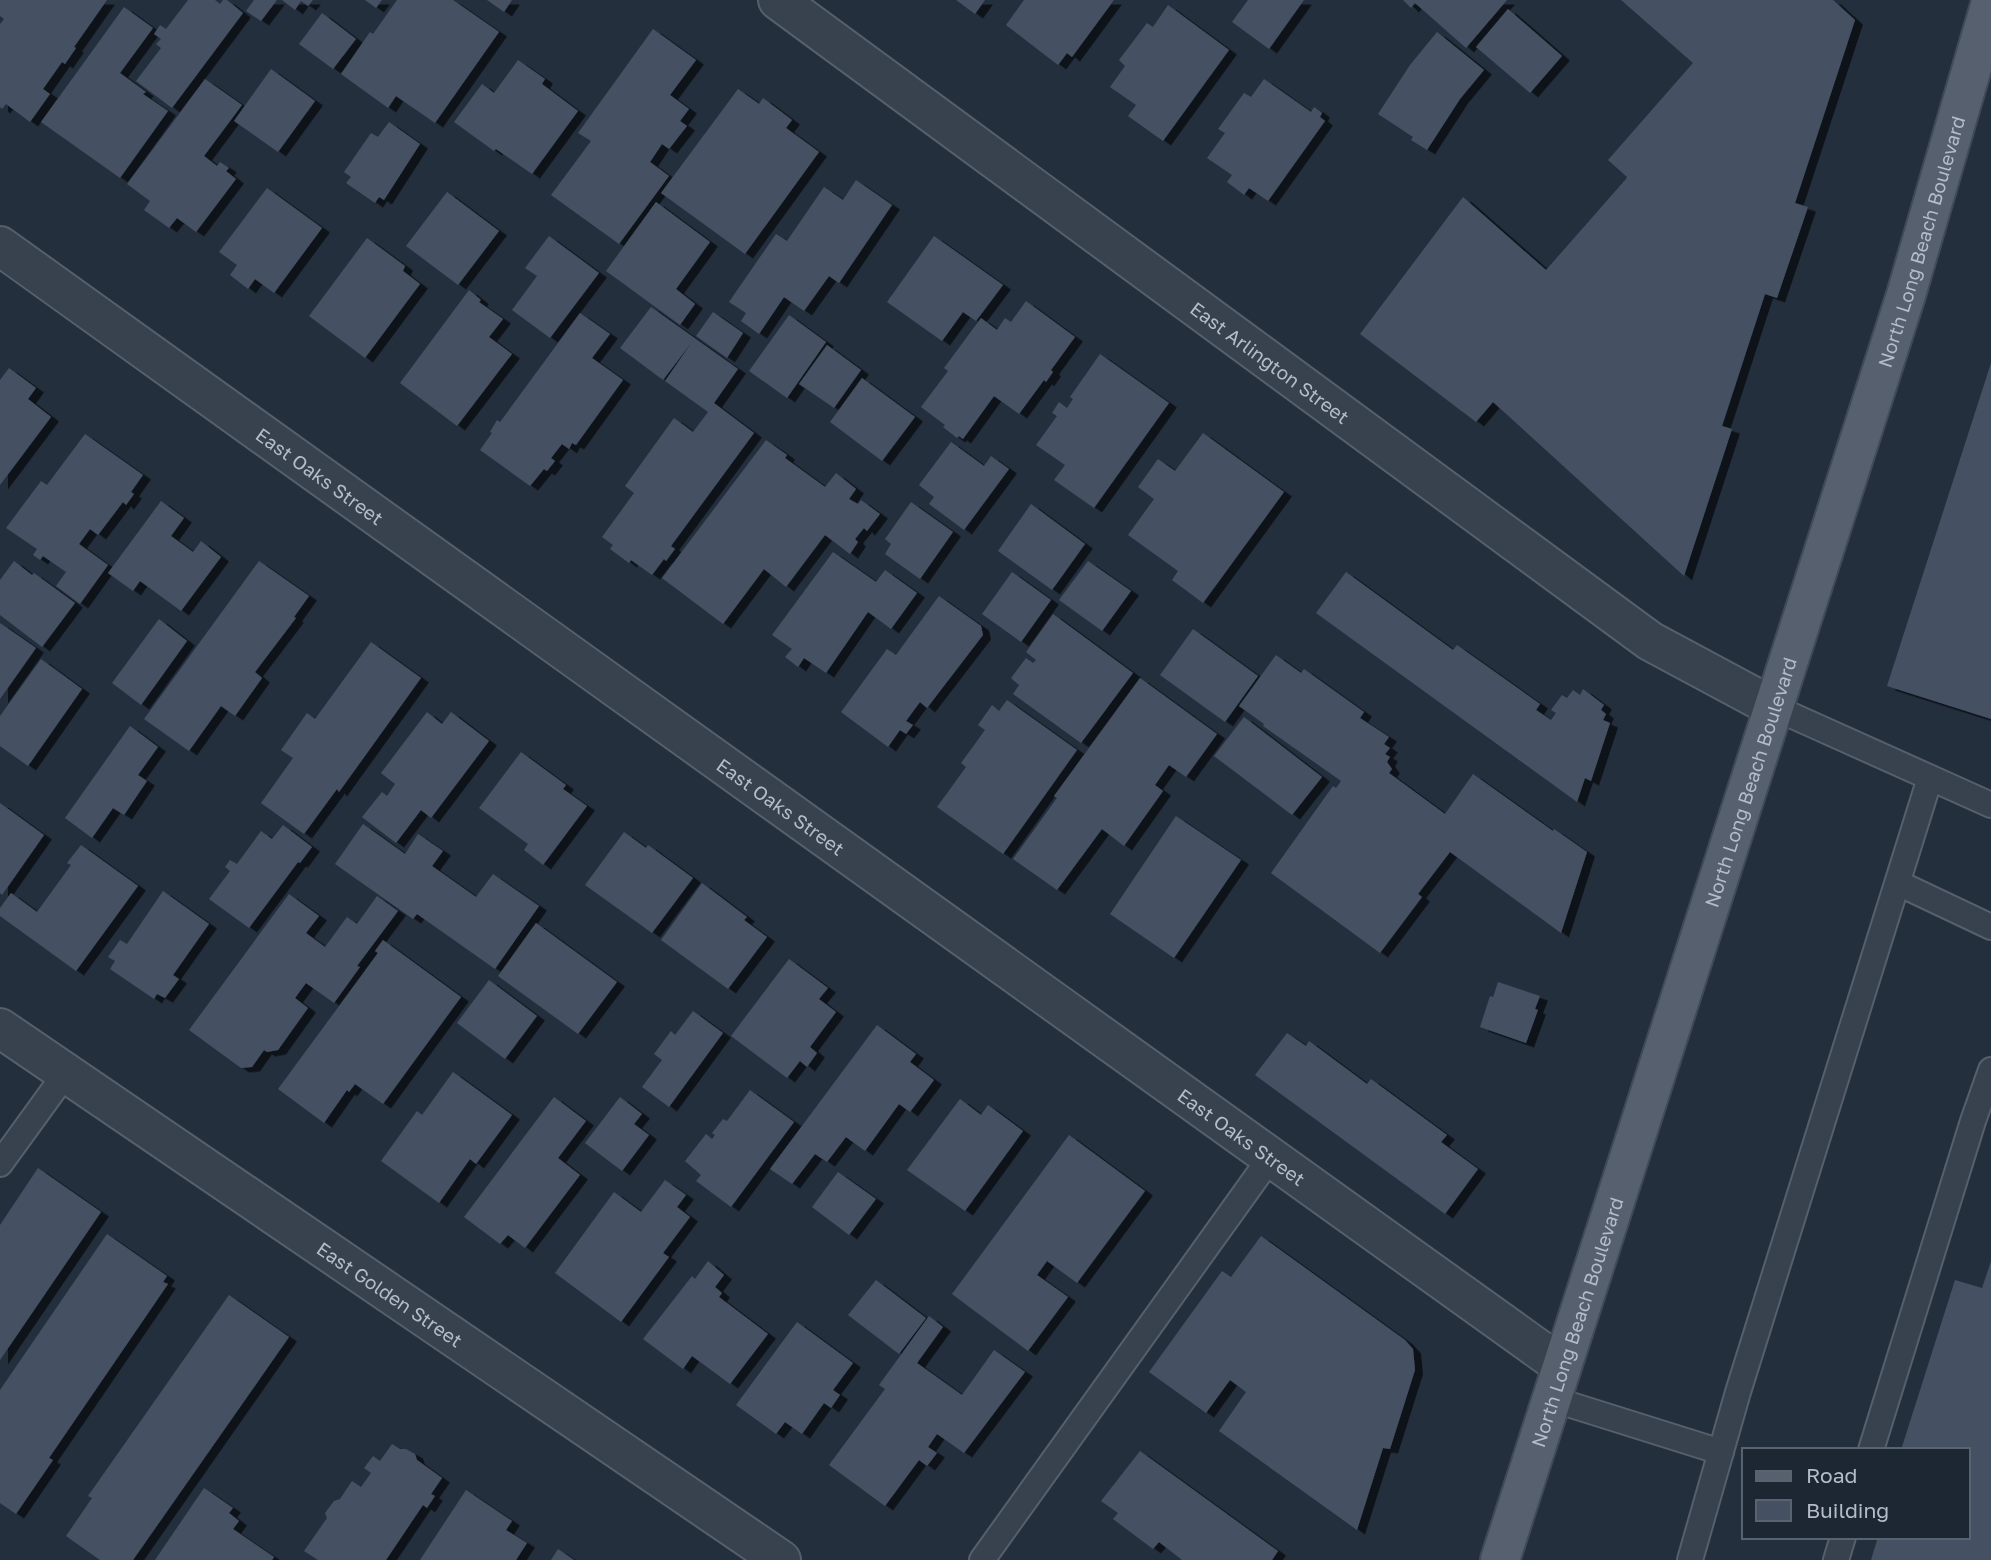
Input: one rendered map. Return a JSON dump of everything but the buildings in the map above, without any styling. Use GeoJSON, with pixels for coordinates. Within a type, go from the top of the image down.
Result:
{"type":"FeatureCollection","features":[{"type":"Feature","properties":{"kind":"main road","name":"North Long Beach Boulevard"},"geometry":{"type":"LineString","coordinates":[[1500,1560],[1906,295],[1991,2]]}},
{"type":"Feature","properties":{"kind":"street","name":"East Arlington Street"},"geometry":{"type":"LineString","coordinates":[[778,0],[1650,641],[1773,707]]}},
{"type":"Feature","properties":{"kind":"street","name":"East Oaks Street"},"geometry":{"type":"LineString","coordinates":[[0,246],[1271,1157],[1557,1382]]}},
{"type":"Feature","properties":{"kind":"street","name":"East Golden Street"},"geometry":{"type":"LineString","coordinates":[[0,1028],[781,1560]]}},
{"type":"Feature","properties":{"kind":"lane"},"geometry":{"type":"LineString","coordinates":[[1773,707],[1991,805]]}},
{"type":"Feature","properties":{"kind":"lane"},"geometry":{"type":"LineString","coordinates":[[1690,1560],[1930,778]]}},
{"type":"Feature","properties":{"kind":"lane"},"geometry":{"type":"LineString","coordinates":[[1898,883],[1991,927]]}},
{"type":"Feature","properties":{"kind":"lane"},"geometry":{"type":"LineString","coordinates":[[1872,1448],[1991,1070]]}},
{"type":"Feature","properties":{"kind":"lane"},"geometry":{"type":"LineString","coordinates":[[0,1164],[66,1073]]}},
{"type":"Feature","properties":{"kind":"lane"},"geometry":{"type":"LineString","coordinates":[[982,1560],[1271,1157]]}},
{"type":"Feature","properties":{"kind":"lane"},"geometry":{"type":"LineString","coordinates":[[1557,1382],[1721,1452]]}},
{"type":"Feature","properties":{"kind":"lane"},"geometry":{"type":"LineString","coordinates":[[1836,1560],[1842,1539]]}}]}
